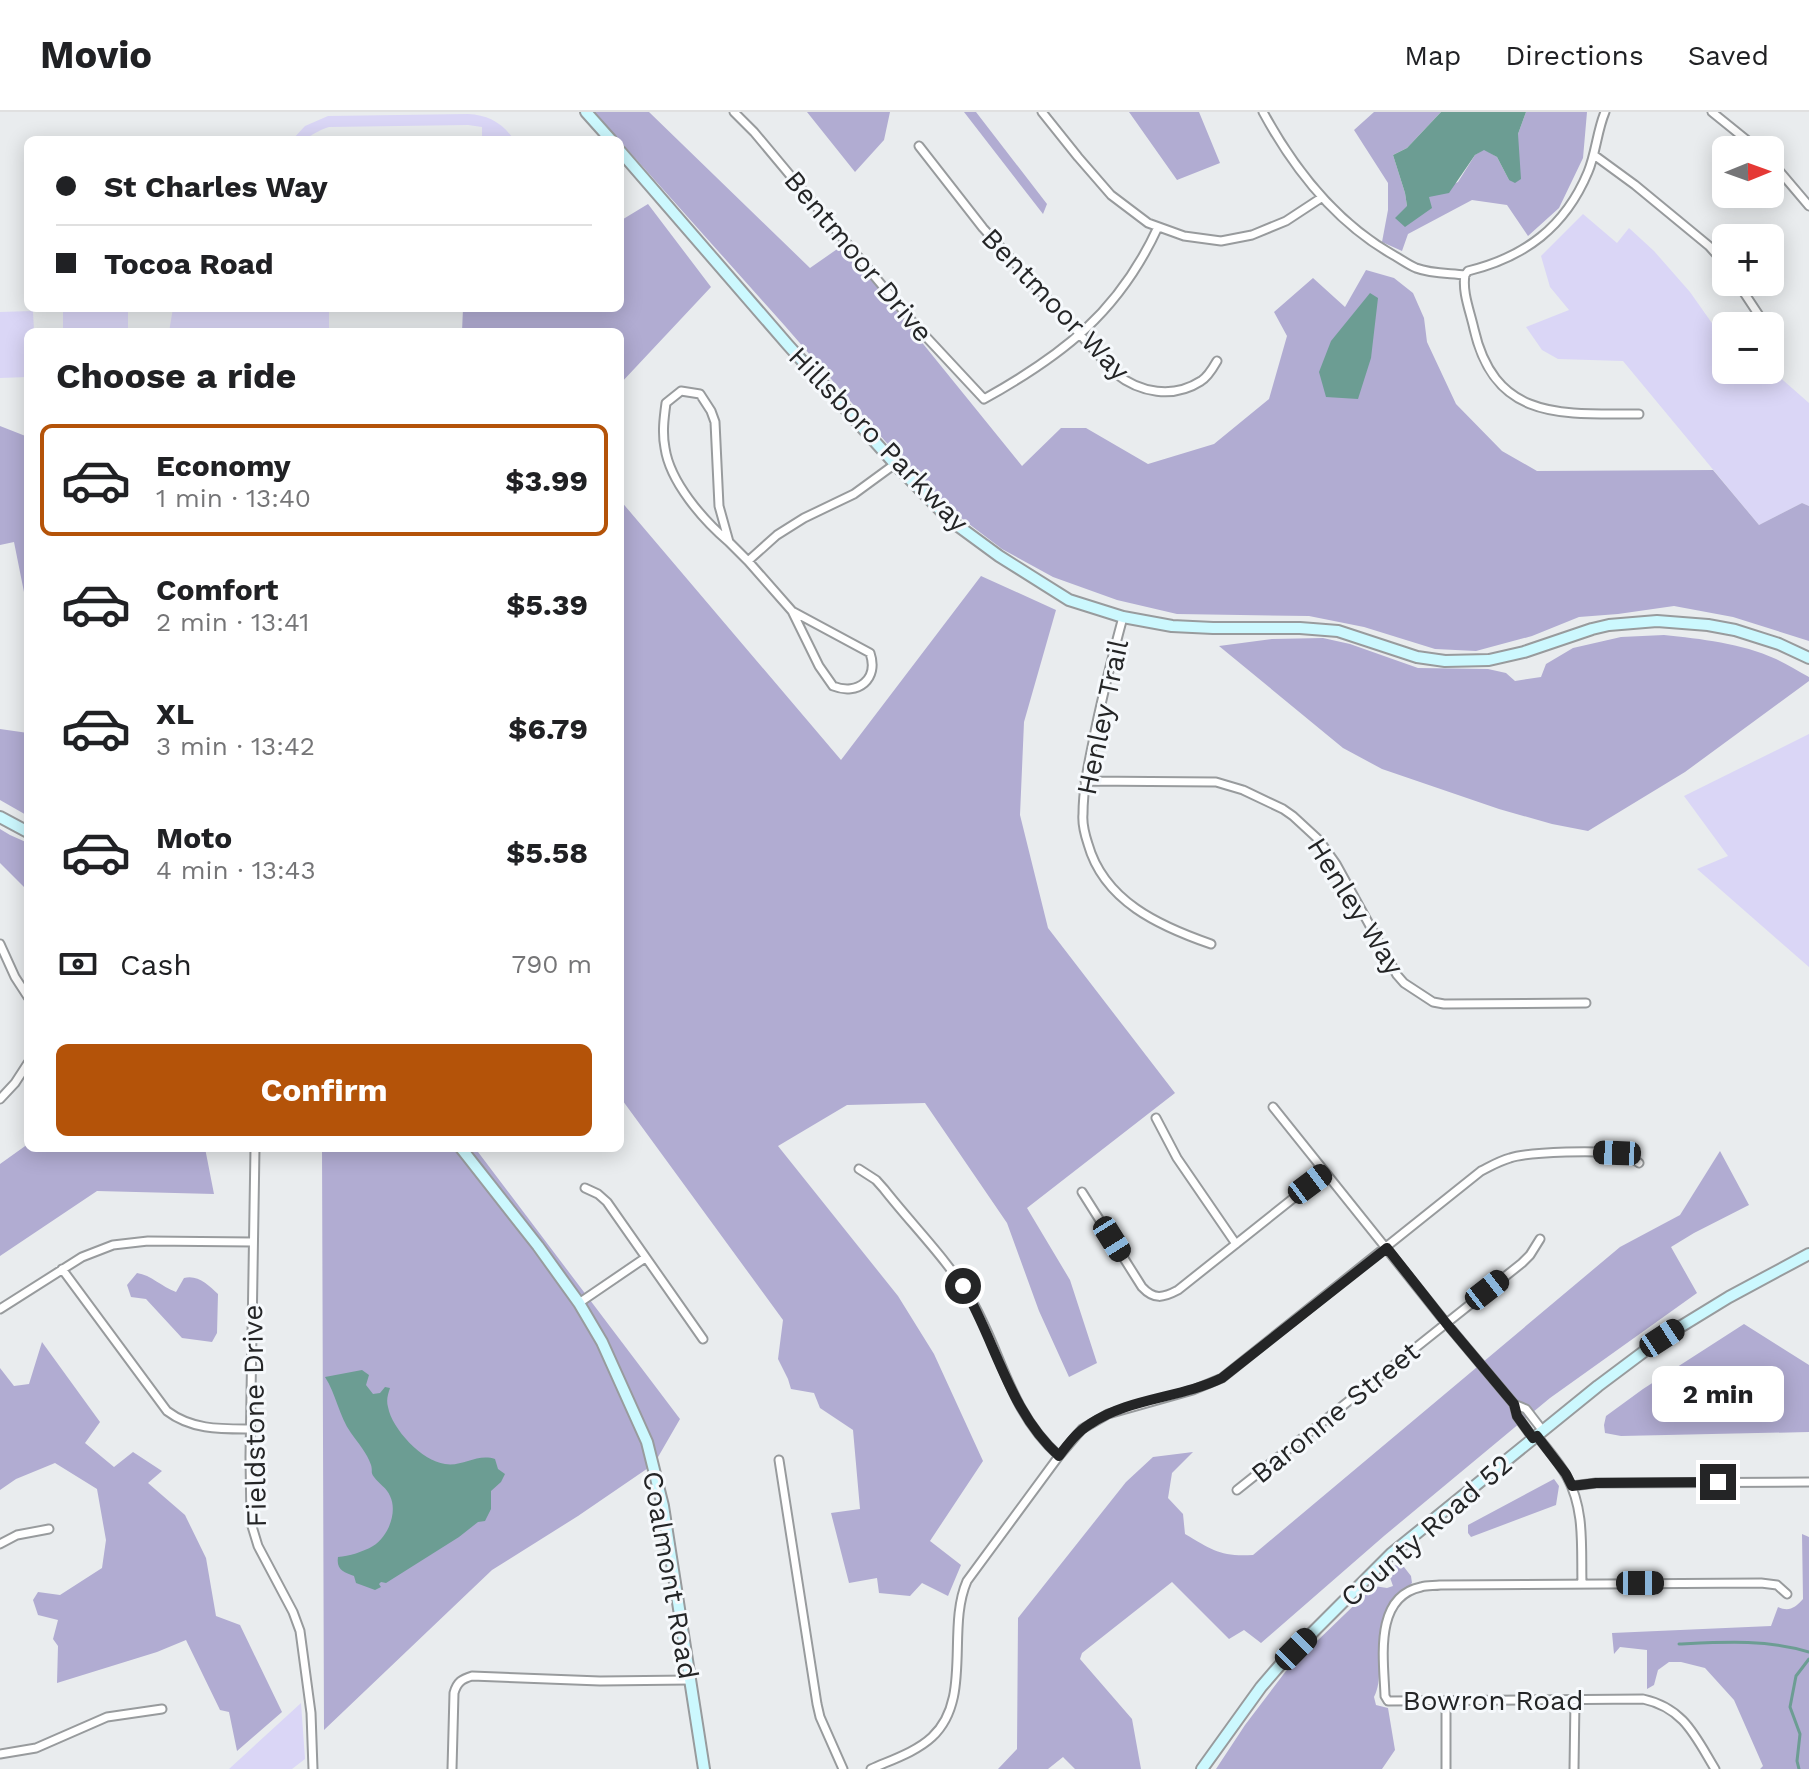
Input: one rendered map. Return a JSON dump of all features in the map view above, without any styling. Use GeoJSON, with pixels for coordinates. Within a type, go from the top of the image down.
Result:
{"type":"FeatureCollection","features":[{"type":"Feature","properties":{"kind":"street"},"geometry":{"type":"LineString","coordinates":[[586,112],[607,136]]}},
{"type":"Feature","properties":{"kind":"street","name":"Bentmoor Drive"},"geometry":{"type":"LineString","coordinates":[[734,112],[916,326],[984,399],[1024,377],[1081,335]]}},
{"type":"Feature","properties":{"kind":"street"},"geometry":{"type":"LineString","coordinates":[[1042,112],[1111,195],[1148,223],[1184,236],[1221,241],[1252,235],[1286,221],[1321,198]]}},
{"type":"Feature","properties":{"kind":"street"},"geometry":{"type":"LineString","coordinates":[[1263,112],[1293,161],[1321,198],[1363,236],[1415,268],[1465,275]]}},
{"type":"Feature","properties":{"kind":"street"},"geometry":{"type":"LineString","coordinates":[[1605,112],[1588,173],[1556,224],[1545,235],[1502,261],[1468,271],[1465,290],[1477,343],[1492,374],[1506,389],[1527,403],[1551,411],[1639,414]]}},
{"type":"Feature","properties":{"kind":"street"},"geometry":{"type":"LineString","coordinates":[[1712,112],[1742,136]]}},
{"type":"Feature","properties":{"kind":"street","name":"Bentmoor Way"},"geometry":{"type":"LineString","coordinates":[[919,146],[983,228],[1115,373],[1129,384],[1149,390],[1178,391],[1204,380],[1217,361]]}},
{"type":"Feature","properties":{"kind":"street"},"geometry":{"type":"LineString","coordinates":[[1594,155],[1712,249]]}},
{"type":"Feature","properties":{"kind":"street","name":"Hillsboro Parkway"},"geometry":{"type":"LineString","coordinates":[[624,156],[788,345],[950,520],[999,556],[1069,600],[1123,617],[1195,628],[1325,629],[1350,634],[1417,657],[1464,662],[1513,655],[1609,625],[1672,621],[1749,634],[1809,658]]}},
{"type":"Feature","properties":{"kind":"street"},"geometry":{"type":"LineString","coordinates":[[1784,177],[1809,206]]}},
{"type":"Feature","properties":{"kind":"street"},"geometry":{"type":"LineString","coordinates":[[1081,335],[1104,311],[1144,257],[1158,227]]}},
{"type":"Feature","properties":{"kind":"street"},"geometry":{"type":"LineString","coordinates":[[729,542],[719,506],[717,445],[711,411],[700,394],[681,391],[666,403],[664,425],[665,449],[681,487],[720,534],[792,611],[819,666],[833,686],[849,689],[865,683],[873,670],[870,653],[792,611]]}},
{"type":"Feature","properties":{"kind":"street"},"geometry":{"type":"LineString","coordinates":[[748,561],[777,535],[854,494],[895,464]]}},
{"type":"Feature","properties":{"kind":"street","name":"Henley Trail"},"geometry":{"type":"LineString","coordinates":[[1123,617],[1102,696],[1085,781],[1084,830],[1095,864],[1119,896],[1153,920],[1178,933],[1211,944]]}},
{"type":"Feature","properties":{"kind":"street","name":"Henley Way"},"geometry":{"type":"LineString","coordinates":[[1085,781],[1216,782],[1243,790],[1283,809],[1319,840],[1336,864],[1397,975],[1433,1002],[1586,1003]]}},
{"type":"Feature","properties":{"kind":"street"},"geometry":{"type":"LineString","coordinates":[[0,817],[24,830]]}},
{"type":"Feature","properties":{"kind":"street"},"geometry":{"type":"LineString","coordinates":[[0,944],[24,991]]}},
{"type":"Feature","properties":{"kind":"street"},"geometry":{"type":"LineString","coordinates":[[0,1099],[24,1069]]}},
{"type":"Feature","properties":{"kind":"street"},"geometry":{"type":"LineString","coordinates":[[1273,1107],[1446,1323],[1514,1404],[1526,1409],[1538,1435],[1566,1474],[1578,1504],[1582,1584],[1761,1583],[1781,1587],[1787,1594]]}},
{"type":"Feature","properties":{"kind":"street"},"geometry":{"type":"LineString","coordinates":[[1156,1118],[1177,1158],[1236,1244]]}},
{"type":"Feature","properties":{"kind":"street","name":"Fieldstone Drive"},"geometry":{"type":"LineString","coordinates":[[255,1152],[250,1511],[252,1532],[300,1631],[311,1713],[313,1769]]}},
{"type":"Feature","properties":{"kind":"street","name":"Coalmont Road"},"geometry":{"type":"LineString","coordinates":[[464,1152],[579,1303],[602,1342],[647,1442],[663,1506],[704,1769]]}},
{"type":"Feature","properties":{"kind":"street"},"geometry":{"type":"LineString","coordinates":[[871,1769],[924,1743],[947,1718],[955,1690],[958,1619],[963,1591],[972,1571],[1082,1429],[1108,1414],[1193,1390],[1222,1378],[1481,1171],[1511,1157],[1531,1154],[1617,1153],[1639,1163]]}},
{"type":"Feature","properties":{"kind":"street"},"geometry":{"type":"LineString","coordinates":[[859,1169],[884,1189],[963,1286],[1022,1409],[1044,1441],[1059,1456]]}},
{"type":"Feature","properties":{"kind":"street"},"geometry":{"type":"LineString","coordinates":[[1082,1192],[1142,1287],[1156,1298],[1178,1290],[1325,1173]]}},
{"type":"Feature","properties":{"kind":"street"},"geometry":{"type":"LineString","coordinates":[[585,1188],[607,1202],[703,1339]]}},
{"type":"Feature","properties":{"kind":"street","name":"Baronne Street"},"geometry":{"type":"LineString","coordinates":[[1237,1490],[1522,1263],[1540,1239]]}},
{"type":"Feature","properties":{"kind":"street"},"geometry":{"type":"LineString","coordinates":[[0,1309],[62,1269],[92,1253],[123,1243],[253,1242]]}},
{"type":"Feature","properties":{"kind":"street","name":"County Road 52"},"geometry":{"type":"LineString","coordinates":[[1202,1769],[1261,1687],[1391,1554],[1662,1338],[1809,1254]]}},
{"type":"Feature","properties":{"kind":"street"},"geometry":{"type":"LineString","coordinates":[[579,1303],[645,1258]]}},
{"type":"Feature","properties":{"kind":"street"},"geometry":{"type":"LineString","coordinates":[[62,1269],[167,1411],[202,1427],[251,1429]]}},
{"type":"Feature","properties":{"kind":"street"},"geometry":{"type":"LineString","coordinates":[[779,1460],[817,1704],[843,1769]]}},
{"type":"Feature","properties":{"kind":"street"},"geometry":{"type":"LineString","coordinates":[[1572,1486],[1596,1483],[1809,1482]]}},
{"type":"Feature","properties":{"kind":"street"},"geometry":{"type":"LineString","coordinates":[[0,1544],[17,1535],[49,1529]]}},
{"type":"Feature","properties":{"kind":"street","name":"Bowron Road"},"geometry":{"type":"LineString","coordinates":[[1582,1584],[1440,1585],[1418,1588],[1402,1597],[1391,1609],[1385,1624],[1386,1699],[1634,1699],[1662,1705],[1678,1714],[1715,1769]]}},
{"type":"Feature","properties":{"kind":"street"},"geometry":{"type":"LineString","coordinates":[[452,1769],[454,1693],[458,1682],[464,1678],[690,1680]]}},
{"type":"Feature","properties":{"kind":"street"},"geometry":{"type":"LineString","coordinates":[[1574,1769],[1575,1700]]}},
{"type":"Feature","properties":{"kind":"street"},"geometry":{"type":"LineString","coordinates":[[1446,1701],[1446,1769]]}},
{"type":"Feature","properties":{"kind":"street"},"geometry":{"type":"LineString","coordinates":[[0,1754],[36,1748],[107,1717],[162,1709]]}},
{"type":"Feature","properties":{"kind":"shaded area"},"geometry":{"type":"Polygon","coordinates":[[[594,112],[649,112],[810,268],[843,245],[1022,466],[1061,428],[1086,428],[1148,464],[1214,444],[1269,399],[1287,336],[1274,312],[1313,278],[1345,307],[1366,270],[1394,278],[1413,293],[1424,318],[1427,342],[1456,404],[1502,451],[1537,471],[1713,470],[1759,525],[1802,503],[1809,506],[1809,641],[1733,617],[1674,606],[1579,617],[1532,636],[1476,651],[1435,649],[1364,627],[1309,616],[1177,614],[1117,600],[1053,577],[1002,549],[944,505],[624,146],[624,136],[615,136],[594,112]]]}},
{"type":"Feature","properties":{"kind":"shaded area"},"geometry":{"type":"Polygon","coordinates":[[[807,112],[890,112],[884,140],[855,172],[807,112]]]}},
{"type":"Feature","properties":{"kind":"shaded area"},"geometry":{"type":"Polygon","coordinates":[[[964,112],[976,112],[1047,204],[1043,214],[964,112]]]}},
{"type":"Feature","properties":{"kind":"shaded area"},"geometry":{"type":"Polygon","coordinates":[[[1129,112],[1199,112],[1220,163],[1177,180],[1129,112]]]}},
{"type":"Feature","properties":{"kind":"shaded area"},"geometry":{"type":"Polygon","coordinates":[[[1374,112],[1441,112],[1407,148],[1393,155],[1407,206],[1458,182],[1475,155],[1484,149],[1497,157],[1509,180],[1518,134],[1526,112],[1587,112],[1583,158],[1559,208],[1528,236],[1507,205],[1472,200],[1408,234],[1402,251],[1382,242],[1388,210],[1388,183],[1354,130],[1374,112]]]}},
{"type":"Feature","properties":{"kind":"shaded area"},"geometry":{"type":"Polygon","coordinates":[[[1441,112],[1526,112],[1518,134],[1521,179],[1515,183],[1509,180],[1497,157],[1484,150],[1475,155],[1449,193],[1429,197],[1432,208],[1405,227],[1395,218],[1407,206],[1393,155],[1407,148],[1441,112]]]}},
{"type":"Feature","properties":{"kind":"shaded area"},"geometry":{"type":"Polygon","coordinates":[[[468,114],[494,121],[511,136],[482,136],[482,127],[468,125],[329,127],[310,136],[296,136],[305,126],[328,116],[468,114]]]}},
{"type":"Feature","properties":{"kind":"shaded area"},"geometry":{"type":"Polygon","coordinates":[[[648,204],[711,287],[624,380],[624,328],[462,328],[463,312],[624,312],[624,219],[648,204]]]}},
{"type":"Feature","properties":{"kind":"shaded area"},"geometry":{"type":"Polygon","coordinates":[[[1583,214],[1617,243],[1629,228],[1654,251],[1712,323],[1712,384],[1784,384],[1784,381],[1809,403],[1809,506],[1802,503],[1759,525],[1623,361],[1558,359],[1542,350],[1526,327],[1569,310],[1550,287],[1541,256],[1583,214]]]}},
{"type":"Feature","properties":{"kind":"shaded area"},"geometry":{"type":"Polygon","coordinates":[[[1370,293],[1378,298],[1371,358],[1358,399],[1326,397],[1319,372],[1331,341],[1370,293]]]}},
{"type":"Feature","properties":{"kind":"shaded area"},"geometry":{"type":"Polygon","coordinates":[[[0,312],[33,312],[34,328],[24,328],[24,377],[0,378],[0,312]]]}},
{"type":"Feature","properties":{"kind":"shaded area"},"geometry":{"type":"Polygon","coordinates":[[[63,312],[128,312],[128,328],[63,328],[63,312]]]}},
{"type":"Feature","properties":{"kind":"shaded area"},"geometry":{"type":"Polygon","coordinates":[[[172,312],[329,312],[329,328],[170,328],[172,312]]]}},
{"type":"Feature","properties":{"kind":"shaded area"},"geometry":{"type":"Polygon","coordinates":[[[0,426],[24,435],[24,592],[14,542],[0,545],[0,426]]]}},
{"type":"Feature","properties":{"kind":"shaded area"},"geometry":{"type":"Polygon","coordinates":[[[624,505],[841,760],[981,576],[1056,610],[1024,722],[1020,815],[1048,928],[1175,1093],[1027,1208],[1070,1280],[1097,1363],[1069,1377],[1039,1311],[1007,1223],[925,1103],[847,1105],[778,1146],[898,1296],[934,1354],[983,1461],[930,1541],[961,1565],[948,1596],[922,1583],[910,1596],[879,1593],[877,1578],[849,1583],[831,1513],[860,1509],[853,1430],[820,1408],[814,1393],[791,1389],[778,1359],[783,1320],[624,1102],[624,505]]]}},
{"type":"Feature","properties":{"kind":"shaded area"},"geometry":{"type":"Polygon","coordinates":[[[1664,635],[1749,649],[1784,663],[1809,677],[1809,681],[1685,772],[1588,831],[1499,809],[1382,769],[1343,748],[1219,646],[1272,639],[1323,638],[1350,644],[1418,668],[1488,669],[1506,673],[1515,681],[1541,677],[1546,664],[1573,648],[1621,637],[1664,635]]]}},
{"type":"Feature","properties":{"kind":"shaded area"},"geometry":{"type":"Polygon","coordinates":[[[0,729],[24,732],[24,814],[0,800],[0,729]]]}},
{"type":"Feature","properties":{"kind":"shaded area"},"geometry":{"type":"Polygon","coordinates":[[[1809,734],[1809,967],[1697,869],[1728,856],[1684,796],[1809,734]]]}},
{"type":"Feature","properties":{"kind":"shaded area"},"geometry":{"type":"Polygon","coordinates":[[[0,829],[24,841],[24,887],[0,863],[0,829]]]}},
{"type":"Feature","properties":{"kind":"shaded area"},"geometry":{"type":"Polygon","coordinates":[[[24,1147],[24,1152],[206,1152],[214,1194],[97,1191],[0,1256],[0,1164],[24,1147]]]}},
{"type":"Feature","properties":{"kind":"shaded area"},"geometry":{"type":"Polygon","coordinates":[[[1720,1151],[1749,1205],[1671,1247],[1697,1293],[1550,1398],[1261,1643],[1244,1630],[1229,1639],[1172,1582],[1082,1653],[1080,1659],[1132,1719],[1141,1769],[1075,1769],[1063,1757],[1048,1769],[998,1769],[1017,1749],[1018,1618],[1126,1482],[1153,1457],[1193,1452],[1172,1473],[1168,1498],[1183,1514],[1185,1534],[1217,1551],[1253,1555],[1620,1247],[1680,1215],[1720,1151]]]}},
{"type":"Feature","properties":{"kind":"shaded area"},"geometry":{"type":"Polygon","coordinates":[[[322,1152],[478,1152],[680,1419],[654,1464],[492,1570],[324,1730],[322,1152]]]}},
{"type":"Feature","properties":{"kind":"shaded area"},"geometry":{"type":"Polygon","coordinates":[[[137,1273],[176,1292],[184,1278],[194,1278],[218,1294],[217,1333],[212,1342],[182,1338],[146,1299],[131,1297],[127,1285],[137,1273]]]}},
{"type":"Feature","properties":{"kind":"shaded area"},"geometry":{"type":"Polygon","coordinates":[[[1744,1324],[1809,1365],[1809,1432],[1621,1436],[1605,1433],[1606,1416],[1744,1324]]]}},
{"type":"Feature","properties":{"kind":"shaded area"},"geometry":{"type":"Polygon","coordinates":[[[42,1342],[100,1422],[85,1443],[114,1467],[133,1452],[162,1471],[148,1483],[185,1515],[206,1558],[216,1616],[240,1625],[282,1712],[237,1751],[229,1712],[220,1710],[186,1640],[57,1683],[58,1646],[53,1639],[58,1620],[38,1615],[33,1600],[38,1592],[60,1595],[102,1568],[106,1540],[97,1489],[55,1463],[16,1479],[0,1490],[0,1368],[14,1386],[29,1384],[42,1342]]]}},
{"type":"Feature","properties":{"kind":"shaded area"},"geometry":{"type":"Polygon","coordinates":[[[362,1370],[369,1375],[366,1385],[373,1394],[380,1393],[385,1387],[390,1388],[387,1402],[395,1425],[409,1443],[427,1457],[445,1464],[495,1459],[498,1469],[505,1474],[491,1491],[491,1509],[485,1521],[478,1522],[386,1583],[381,1582],[381,1587],[375,1590],[356,1583],[354,1576],[340,1568],[338,1557],[360,1552],[383,1537],[390,1524],[392,1502],[373,1475],[365,1452],[347,1426],[325,1377],[362,1370]]]}},
{"type":"Feature","properties":{"kind":"shaded area"},"geometry":{"type":"Polygon","coordinates":[[[1554,1479],[1559,1486],[1556,1505],[1471,1537],[1468,1533],[1468,1525],[1554,1479]]]}},
{"type":"Feature","properties":{"kind":"shaded area"},"geometry":{"type":"Polygon","coordinates":[[[1802,1534],[1809,1537],[1809,1769],[1760,1769],[1763,1766],[1734,1700],[1705,1668],[1669,1662],[1658,1670],[1654,1685],[1647,1689],[1647,1650],[1620,1647],[1614,1654],[1612,1633],[1771,1626],[1778,1607],[1792,1608],[1803,1599],[1802,1534]]]}},
{"type":"Feature","properties":{"kind":"shaded area"},"geometry":{"type":"Polygon","coordinates":[[[1394,1565],[1404,1567],[1412,1583],[1389,1608],[1380,1636],[1379,1679],[1374,1697],[1376,1705],[1388,1708],[1395,1750],[1382,1769],[1216,1769],[1286,1671],[1374,1586],[1393,1586],[1387,1569],[1394,1565]]]}},
{"type":"Feature","properties":{"kind":"shaded area"},"geometry":{"type":"Polygon","coordinates":[[[301,1703],[305,1759],[292,1769],[229,1769],[301,1703]]]}},
{"type":"Feature","properties":{"kind":"waterway"},"geometry":{"type":"LineString","coordinates":[[1679,1644],[1761,1643],[1809,1652]]}},
{"type":"Feature","properties":{"kind":"waterway"},"geometry":{"type":"LineString","coordinates":[[1799,1769],[1800,1734],[1790,1707],[1796,1676],[1809,1659]]}},
{"type":"Feature","properties":{"kind":"route"},"geometry":{"type":"LineString","coordinates":[[963,1286],[974,1304],[1013,1395],[1044,1441],[1059,1456],[1091,1422],[1222,1378],[1387,1248],[1514,1404],[1517,1416],[1533,1438],[1537,1436],[1572,1486],[1718,1482]]}}]}
